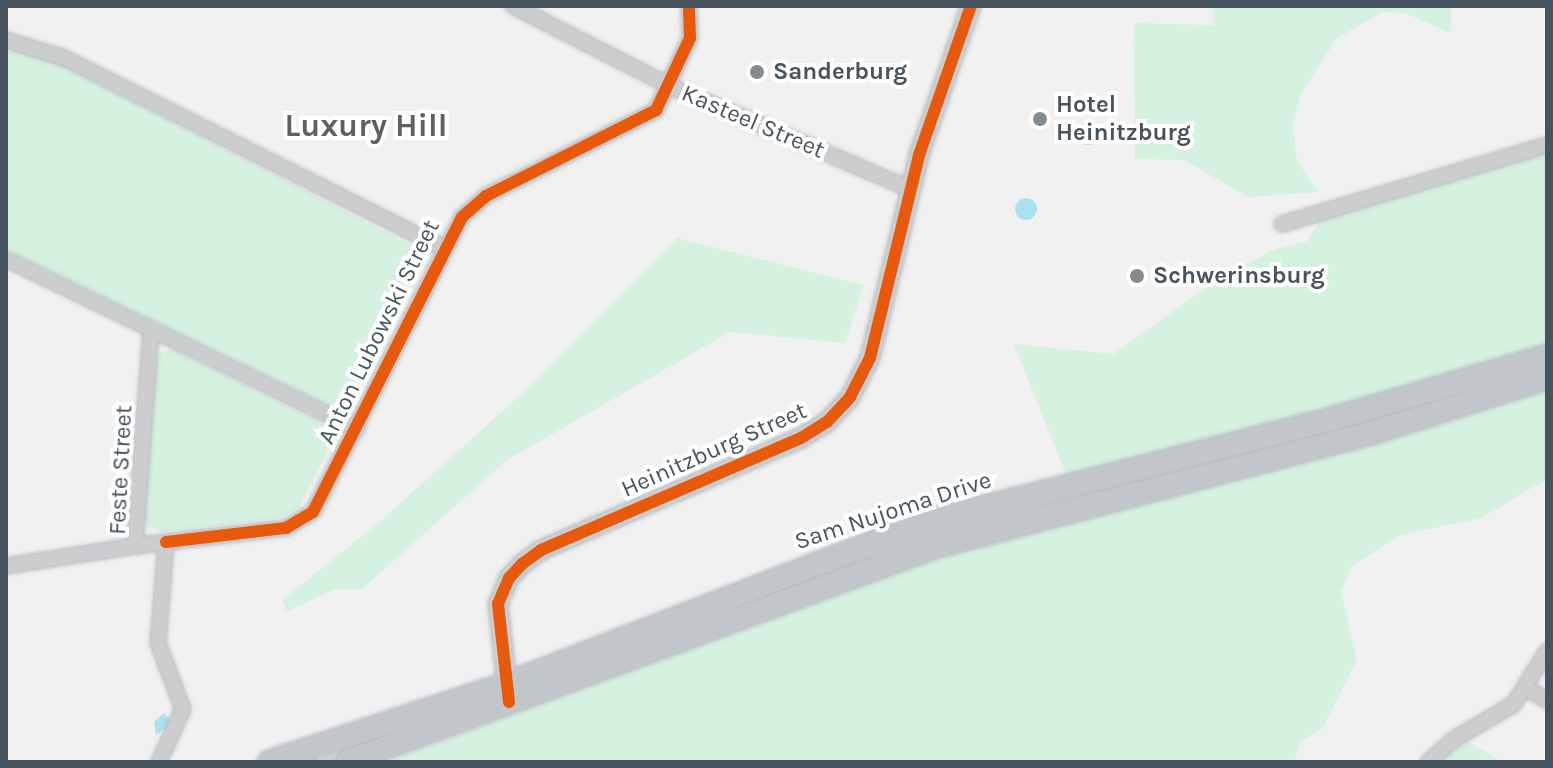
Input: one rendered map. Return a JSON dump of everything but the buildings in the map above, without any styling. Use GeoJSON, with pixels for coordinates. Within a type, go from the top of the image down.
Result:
{"type":"FeatureCollection","features":[{"type":"Feature","properties":{"kind":"highway","name":"Sam Nujoma Drive"},"geometry":{"type":"LineString","coordinates":[[347,762],[926,522],[1332,419],[1547,356]]}},
{"type":"Feature","properties":{"kind":"highway","name":"Sam Nujoma Drive"},"geometry":{"type":"LineString","coordinates":[[269,762],[328,753],[937,546],[1371,433],[1547,378]]}},
{"type":"Feature","properties":{"kind":"street","name":"Kasteel Street"},"geometry":{"type":"LineString","coordinates":[[513,6],[672,87],[910,189]]}},
{"type":"Feature","properties":{"kind":"street"},"geometry":{"type":"LineString","coordinates":[[672,87],[690,38],[689,6]]}},
{"type":"Feature","properties":{"kind":"street","name":"Heinitzburg Street"},"geometry":{"type":"LineString","coordinates":[[508,693],[498,604],[509,578],[522,564],[541,550],[801,438],[839,410],[870,358],[910,189],[971,6]]}},
{"type":"Feature","properties":{"kind":"street","name":"Anton Lubowski Street"},"geometry":{"type":"LineString","coordinates":[[6,40],[64,58],[444,248]]}},
{"type":"Feature","properties":{"kind":"street","name":"Anton Lubowski Street"},"geometry":{"type":"LineString","coordinates":[[166,542],[302,522],[319,501],[357,429],[462,217],[479,201],[647,117],[672,87]]}},
{"type":"Feature","properties":{"kind":"street"},"geometry":{"type":"LineString","coordinates":[[1282,224],[1547,145]]}},
{"type":"Feature","properties":{"kind":"street","name":"Anton Lubowski Street"},"geometry":{"type":"LineString","coordinates":[[6,259],[357,429]]}},
{"type":"Feature","properties":{"kind":"street","name":"Feste Street"},"geometry":{"type":"LineString","coordinates":[[151,331],[135,546],[166,542],[158,643],[183,709],[159,762]]}},
{"type":"Feature","properties":{"kind":"street"},"geometry":{"type":"LineString","coordinates":[[6,566],[135,546]]}},
{"type":"Feature","properties":{"kind":"street"},"geometry":{"type":"LineString","coordinates":[[1428,762],[1456,738],[1514,704],[1547,651]]}},
{"type":"Feature","properties":{"kind":"street"},"geometry":{"type":"LineString","coordinates":[[1526,688],[1547,700]]}},
{"type":"Feature","properties":{"kind":"green space"},"geometry":{"type":"Polygon","coordinates":[[[1213,6],[1452,6],[1450,33],[1405,13],[1383,12],[1336,39],[1301,94],[1293,126],[1297,161],[1318,192],[1248,197],[1184,160],[1135,159],[1134,23],[1214,25],[1213,6]]]}},
{"type":"Feature","properties":{"kind":"green space"},"geometry":{"type":"Polygon","coordinates":[[[21,50],[48,58],[415,247],[417,260],[345,405],[331,407],[6,249],[6,52],[21,50]]]}},
{"type":"Feature","properties":{"kind":"green space"},"geometry":{"type":"Polygon","coordinates":[[[1547,145],[1547,356],[1070,484],[1014,344],[1113,354],[1214,282],[1273,250],[1307,241],[1327,208],[1547,145]]]}},
{"type":"Feature","properties":{"kind":"green space"},"geometry":{"type":"Polygon","coordinates":[[[677,238],[864,285],[845,343],[730,332],[507,460],[361,590],[336,589],[287,611],[282,600],[376,525],[525,391],[677,238]]]}},
{"type":"Feature","properties":{"kind":"green space"},"geometry":{"type":"Polygon","coordinates":[[[171,349],[323,423],[331,432],[330,447],[299,508],[280,518],[161,532],[147,526],[143,513],[152,366],[158,353],[171,349]]]}},
{"type":"Feature","properties":{"kind":"green space"},"geometry":{"type":"Polygon","coordinates":[[[1547,389],[1547,479],[1481,518],[1401,535],[1352,566],[1341,591],[1357,660],[1323,728],[1301,741],[1294,762],[387,762],[942,550],[1232,480],[1432,426],[1547,389]]]}},
{"type":"Feature","properties":{"kind":"green space"},"geometry":{"type":"Polygon","coordinates":[[[1468,742],[1503,762],[1436,762],[1468,742]]]}},
{"type":"Feature","properties":{"kind":"water"},"geometry":{"type":"Polygon","coordinates":[[[1084,123],[1092,123],[1099,134],[1092,145],[1084,145],[1077,138],[1077,130],[1084,123]]]}},
{"type":"Feature","properties":{"kind":"water"},"geometry":{"type":"Polygon","coordinates":[[[1026,198],[1034,201],[1037,209],[1034,217],[1026,220],[1018,217],[1015,209],[1018,201],[1026,198]]]}},
{"type":"Feature","properties":{"kind":"water"},"geometry":{"type":"Polygon","coordinates":[[[164,713],[173,723],[156,735],[154,722],[164,713]]]}},
{"type":"Feature","properties":{"kind":"cycle path"},"geometry":{"type":"LineString","coordinates":[[166,542],[286,528],[313,512],[462,217],[486,196],[656,110],[690,38],[689,6]]}},
{"type":"Feature","properties":{"kind":"cycle path"},"geometry":{"type":"LineString","coordinates":[[509,702],[498,604],[509,578],[522,564],[541,550],[801,438],[827,422],[850,397],[870,358],[919,155],[971,6]]}},
{"type":"Feature","properties":{"kind":"place","name":"Sanderburg"},"geometry":{"type":"Point","coordinates":[757,72]}},
{"type":"Feature","properties":{"kind":"place","name":"Hotel Heinitzburg"},"geometry":{"type":"Point","coordinates":[1040,119]}},
{"type":"Feature","properties":{"kind":"place","name":"Schwerinsburg"},"geometry":{"type":"Point","coordinates":[1137,276]}},
{"type":"Feature","properties":{"kind":"district","name":"Luxury Hill"},"geometry":{"type":"Point","coordinates":[366,126]}}]}
